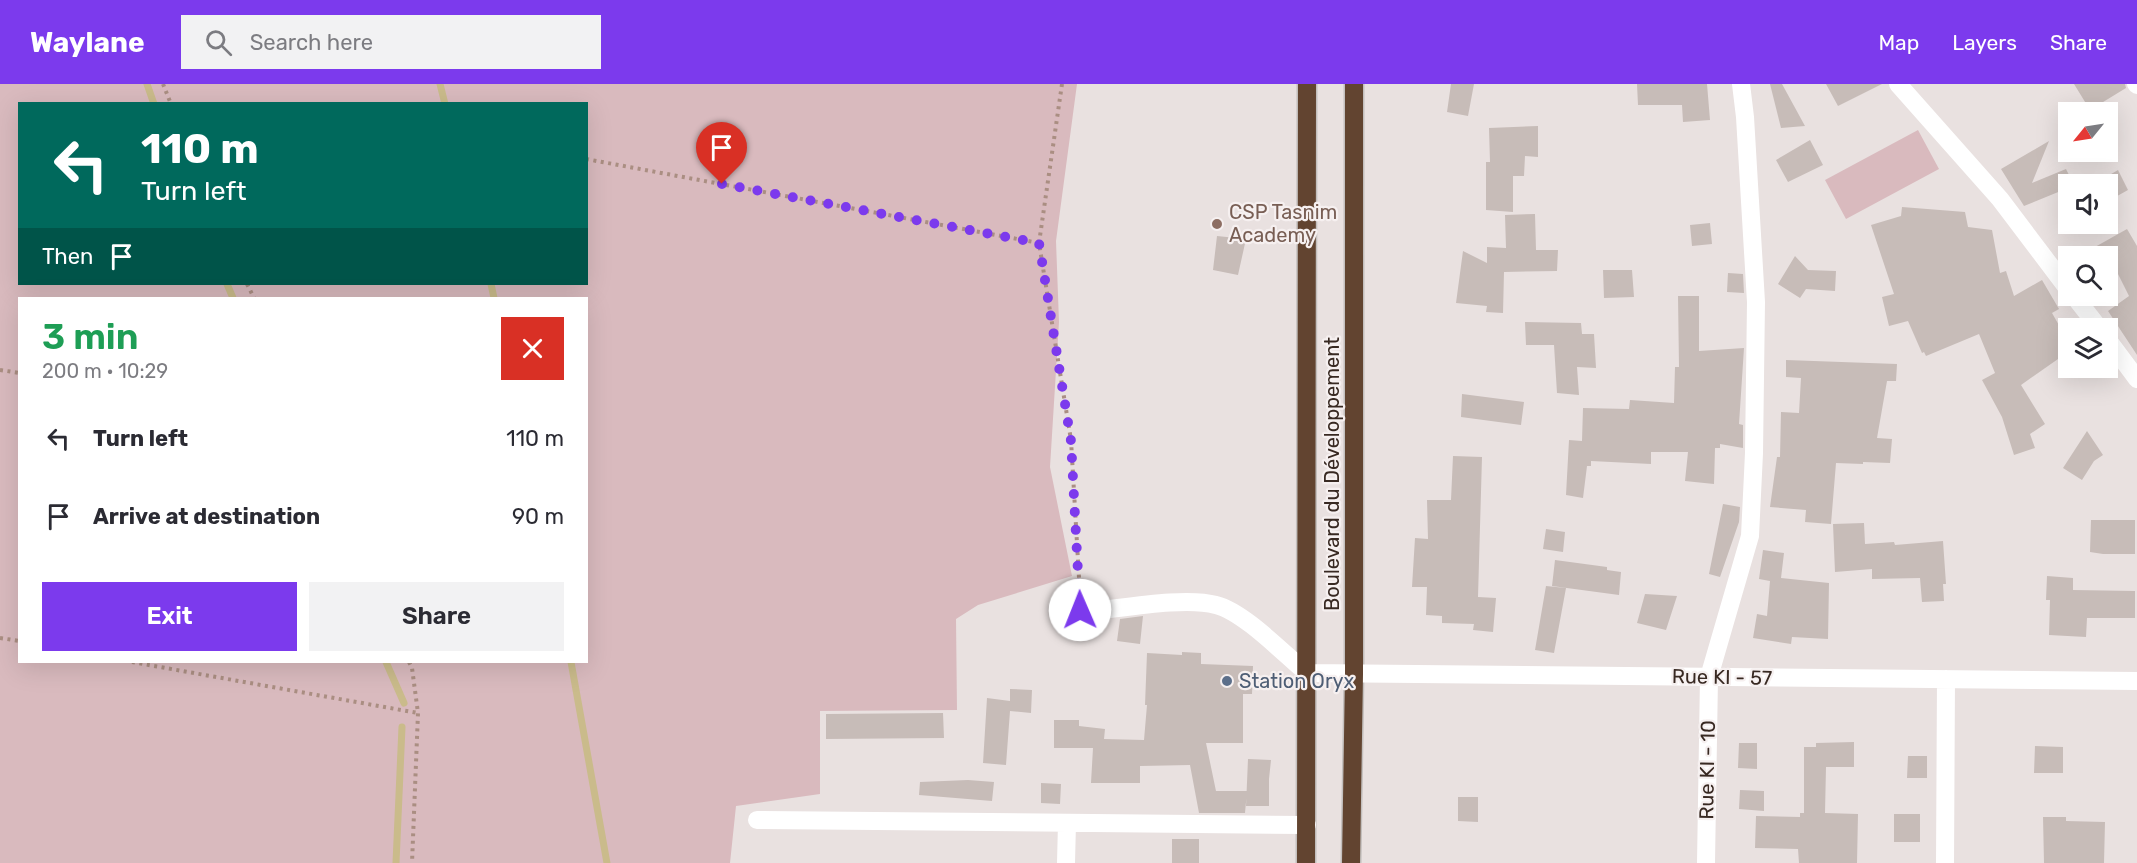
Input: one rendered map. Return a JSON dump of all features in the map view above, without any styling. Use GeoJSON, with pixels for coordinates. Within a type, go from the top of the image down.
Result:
{"type":"FeatureCollection","features":[{"type":"Feature","properties":{"kind":"highway","name":"Boulevard du Développement"},"geometry":{"type":"LineString","coordinates":[[1306,863],[1307,84]]}},
{"type":"Feature","properties":{"kind":"highway","name":"Boulevard du Développement"},"geometry":{"type":"LineString","coordinates":[[1351,863],[1354,674],[1354,84]]}},
{"type":"Feature","properties":{"kind":"street","name":"Rue KI - 10"},"geometry":{"type":"LineString","coordinates":[[1706,863],[1709,677],[1750,536],[1754,453],[1756,302],[1741,84]]}},
{"type":"Feature","properties":{"kind":"street"},"geometry":{"type":"LineString","coordinates":[[1898,84],[2000,199],[2058,276]]}},
{"type":"Feature","properties":{"kind":"street"},"geometry":{"type":"LineString","coordinates":[[2082,306],[2091,318]]}},
{"type":"Feature","properties":{"kind":"street"},"geometry":{"type":"LineString","coordinates":[[2118,353],[2137,379]]}},
{"type":"Feature","properties":{"kind":"street"},"geometry":{"type":"LineString","coordinates":[[1084,612],[1191,602],[1215,604],[1236,614],[1307,673]]}},
{"type":"Feature","properties":{"kind":"street","name":"Rue KI - 57"},"geometry":{"type":"LineString","coordinates":[[1307,673],[2137,681]]}},
{"type":"Feature","properties":{"kind":"street"},"geometry":{"type":"LineString","coordinates":[[1945,863],[1946,679]]}},
{"type":"Feature","properties":{"kind":"street"},"geometry":{"type":"LineString","coordinates":[[757,820],[1307,825]]}},
{"type":"Feature","properties":{"kind":"street"},"geometry":{"type":"LineString","coordinates":[[1066,863],[1067,823]]}},
{"type":"Feature","properties":{"kind":"path"},"geometry":{"type":"LineString","coordinates":[[163,84],[170,102]]}},
{"type":"Feature","properties":{"kind":"path"},"geometry":{"type":"LineString","coordinates":[[1062,84],[1039,243],[1071,441],[1080,610],[1084,612]]}},
{"type":"Feature","properties":{"kind":"path"},"geometry":{"type":"LineString","coordinates":[[588,159],[1039,243]]}},
{"type":"Feature","properties":{"kind":"path"},"geometry":{"type":"LineString","coordinates":[[0,370],[18,372]]}},
{"type":"Feature","properties":{"kind":"path"},"geometry":{"type":"LineString","coordinates":[[0,638],[18,641]]}},
{"type":"Feature","properties":{"kind":"path"},"geometry":{"type":"LineString","coordinates":[[138,663],[418,713]]}},
{"type":"Feature","properties":{"kind":"path"},"geometry":{"type":"LineString","coordinates":[[410,663],[418,713],[412,863]]}},
{"type":"Feature","properties":{"kind":"shaded area"},"geometry":{"type":"Polygon","coordinates":[[[0,84],[1077,84],[1056,241],[1059,322],[1050,467],[1072,576],[978,605],[956,619],[957,710],[820,711],[820,794],[736,806],[730,863],[0,863],[0,84]]]}},
{"type":"Feature","properties":{"kind":"shaded area"},"geometry":{"type":"Polygon","coordinates":[[[1918,130],[1939,169],[1846,219],[1825,180],[1918,130]]]}},
{"type":"Feature","properties":{"kind":"building"},"geometry":{"type":"Polygon","coordinates":[[[1451,84],[1474,84],[1468,116],[1447,112],[1451,84]]]}},
{"type":"Feature","properties":{"kind":"building"},"geometry":{"type":"Polygon","coordinates":[[[1637,84],[1707,84],[1710,120],[1683,122],[1682,105],[1638,105],[1637,84]]]}},
{"type":"Feature","properties":{"kind":"building"},"geometry":{"type":"Polygon","coordinates":[[[1770,84],[1782,84],[1805,126],[1781,128],[1770,84]]]}},
{"type":"Feature","properties":{"kind":"building"},"geometry":{"type":"Polygon","coordinates":[[[1826,84],[1882,84],[1838,106],[1826,84]]]}},
{"type":"Feature","properties":{"kind":"building"},"geometry":{"type":"Polygon","coordinates":[[[2074,84],[2125,84],[2126,88],[2103,102],[2085,102],[2074,84]]]}},
{"type":"Feature","properties":{"kind":"building"},"geometry":{"type":"Polygon","coordinates":[[[1538,126],[1538,157],[1525,156],[1524,176],[1513,176],[1513,212],[1486,210],[1486,162],[1490,162],[1489,128],[1538,126]]]}},
{"type":"Feature","properties":{"kind":"building"},"geometry":{"type":"Polygon","coordinates":[[[1810,140],[1823,165],[1788,182],[1776,160],[1810,140]]]}},
{"type":"Feature","properties":{"kind":"building"},"geometry":{"type":"Polygon","coordinates":[[[2049,141],[2032,183],[2066,169],[2068,174],[2058,174],[2058,192],[2024,206],[2001,169],[2049,141]]]}},
{"type":"Feature","properties":{"kind":"building"},"geometry":{"type":"Polygon","coordinates":[[[2118,170],[2128,190],[2118,196],[2118,174],[2111,174],[2118,170]]]}},
{"type":"Feature","properties":{"kind":"building"},"geometry":{"type":"Polygon","coordinates":[[[1902,207],[1965,212],[1968,227],[1992,230],[2000,273],[2006,271],[2014,296],[2042,280],[2059,309],[2052,313],[2058,324],[2058,359],[2021,385],[2045,424],[2030,434],[2035,448],[2014,455],[2002,417],[1982,380],[1995,373],[1979,334],[1926,356],[1924,352],[1922,353],[1908,321],[1889,326],[1882,297],[1894,294],[1871,225],[1901,216],[1902,207]]]}},
{"type":"Feature","properties":{"kind":"building"},"geometry":{"type":"Polygon","coordinates":[[[1535,214],[1536,250],[1558,250],[1557,271],[1504,272],[1503,313],[1486,312],[1487,306],[1456,303],[1463,251],[1487,263],[1487,247],[1506,248],[1505,215],[1535,214]]]}},
{"type":"Feature","properties":{"kind":"building"},"geometry":{"type":"Polygon","coordinates":[[[1710,223],[1712,244],[1692,246],[1690,225],[1710,223]]]}},
{"type":"Feature","properties":{"kind":"building"},"geometry":{"type":"Polygon","coordinates":[[[2127,229],[2137,246],[2137,355],[2118,326],[2118,318],[2113,318],[2108,311],[2129,296],[2118,274],[2118,246],[2097,246],[2127,229]]]}},
{"type":"Feature","properties":{"kind":"building"},"geometry":{"type":"Polygon","coordinates":[[[1217,236],[1246,239],[1238,275],[1213,270],[1217,236]]]}},
{"type":"Feature","properties":{"kind":"building"},"geometry":{"type":"Polygon","coordinates":[[[1795,256],[1808,270],[1836,271],[1835,291],[1806,289],[1800,298],[1778,284],[1795,256]]]}},
{"type":"Feature","properties":{"kind":"building"},"geometry":{"type":"Polygon","coordinates":[[[1603,270],[1632,270],[1634,297],[1604,298],[1603,270]]]}},
{"type":"Feature","properties":{"kind":"building"},"geometry":{"type":"Polygon","coordinates":[[[1728,273],[1743,274],[1744,293],[1727,292],[1728,273]]]}},
{"type":"Feature","properties":{"kind":"building"},"geometry":{"type":"Polygon","coordinates":[[[1678,296],[1699,296],[1699,351],[1744,348],[1739,424],[1743,425],[1743,448],[1720,444],[1720,448],[1715,448],[1714,484],[1685,481],[1688,452],[1651,452],[1651,464],[1591,461],[1591,466],[1587,466],[1583,498],[1566,495],[1569,440],[1582,441],[1583,408],[1629,409],[1630,400],[1674,403],[1675,367],[1679,367],[1678,296]]]}},
{"type":"Feature","properties":{"kind":"building"},"geometry":{"type":"Polygon","coordinates":[[[1525,322],[1581,323],[1582,334],[1594,334],[1596,368],[1577,367],[1579,395],[1557,393],[1554,345],[1526,345],[1525,322]]]}},
{"type":"Feature","properties":{"kind":"building"},"geometry":{"type":"Polygon","coordinates":[[[1786,360],[1897,364],[1896,381],[1887,381],[1877,438],[1892,439],[1890,463],[1836,463],[1831,524],[1805,522],[1806,510],[1770,507],[1777,457],[1780,457],[1781,412],[1799,413],[1801,378],[1786,377],[1786,360]]]}},
{"type":"Feature","properties":{"kind":"building"},"geometry":{"type":"Polygon","coordinates":[[[1462,394],[1524,402],[1521,425],[1461,417],[1462,394]]]}},
{"type":"Feature","properties":{"kind":"building"},"geometry":{"type":"Polygon","coordinates":[[[2087,431],[2103,455],[2094,461],[2082,480],[2063,468],[2087,431]]]}},
{"type":"Feature","properties":{"kind":"building"},"geometry":{"type":"Polygon","coordinates":[[[1453,456],[1482,457],[1478,597],[1496,598],[1493,632],[1473,630],[1474,624],[1442,623],[1442,616],[1426,615],[1427,587],[1412,587],[1415,538],[1428,539],[1427,500],[1451,500],[1453,456]]]}},
{"type":"Feature","properties":{"kind":"building"},"geometry":{"type":"Polygon","coordinates":[[[1723,504],[1740,507],[1739,522],[1720,577],[1709,574],[1723,504]]]}},
{"type":"Feature","properties":{"kind":"building"},"geometry":{"type":"Polygon","coordinates":[[[2091,520],[2135,520],[2135,554],[2090,552],[2091,520]]]}},
{"type":"Feature","properties":{"kind":"building"},"geometry":{"type":"Polygon","coordinates":[[[1864,523],[1865,544],[1894,542],[1895,545],[1943,541],[1946,584],[1943,584],[1944,601],[1922,602],[1920,578],[1872,579],[1872,569],[1835,572],[1833,524],[1864,523]]]}},
{"type":"Feature","properties":{"kind":"building"},"geometry":{"type":"Polygon","coordinates":[[[1546,529],[1565,532],[1563,552],[1543,549],[1546,529]]]}},
{"type":"Feature","properties":{"kind":"building"},"geometry":{"type":"Polygon","coordinates":[[[1763,550],[1784,553],[1781,578],[1829,583],[1828,639],[1792,637],[1791,644],[1753,638],[1757,614],[1767,616],[1770,581],[1759,579],[1763,550]]]}},
{"type":"Feature","properties":{"kind":"building"},"geometry":{"type":"Polygon","coordinates":[[[1555,560],[1607,567],[1607,570],[1621,572],[1619,595],[1552,586],[1555,560]]]}},
{"type":"Feature","properties":{"kind":"building"},"geometry":{"type":"Polygon","coordinates":[[[2047,576],[2073,578],[2073,590],[2135,591],[2135,618],[2087,618],[2086,637],[2049,635],[2050,600],[2046,600],[2047,576]]]}},
{"type":"Feature","properties":{"kind":"building"},"geometry":{"type":"Polygon","coordinates":[[[1546,586],[1566,588],[1554,653],[1535,650],[1546,586]]]}},
{"type":"Feature","properties":{"kind":"building"},"geometry":{"type":"Polygon","coordinates":[[[1645,594],[1677,596],[1666,630],[1637,623],[1645,594]]]}},
{"type":"Feature","properties":{"kind":"building"},"geometry":{"type":"Polygon","coordinates":[[[1143,616],[1140,644],[1117,641],[1120,619],[1143,616]]]}},
{"type":"Feature","properties":{"kind":"building"},"geometry":{"type":"Polygon","coordinates":[[[1182,652],[1201,653],[1201,664],[1253,666],[1252,694],[1243,694],[1243,743],[1206,743],[1216,791],[1247,791],[1245,813],[1199,813],[1190,765],[1140,766],[1140,783],[1091,783],[1093,748],[1054,748],[1054,720],[1079,720],[1079,726],[1105,729],[1104,739],[1144,740],[1147,653],[1182,655],[1182,652]]]}},
{"type":"Feature","properties":{"kind":"building"},"geometry":{"type":"Polygon","coordinates":[[[1010,689],[1032,690],[1031,713],[1010,711],[1006,765],[983,763],[987,698],[1010,701],[1010,689]]]}},
{"type":"Feature","properties":{"kind":"building"},"geometry":{"type":"Polygon","coordinates":[[[943,713],[944,738],[826,739],[826,714],[943,713]]]}},
{"type":"Feature","properties":{"kind":"building"},"geometry":{"type":"Polygon","coordinates":[[[1854,742],[1854,767],[1826,767],[1825,813],[1858,814],[1857,863],[1799,863],[1798,849],[1755,848],[1756,816],[1800,817],[1800,813],[1804,813],[1804,747],[1816,747],[1816,743],[1854,742]]]}},
{"type":"Feature","properties":{"kind":"building"},"geometry":{"type":"Polygon","coordinates":[[[1739,743],[1757,743],[1757,769],[1738,768],[1739,743]]]}},
{"type":"Feature","properties":{"kind":"building"},"geometry":{"type":"Polygon","coordinates":[[[2035,746],[2063,747],[2063,773],[2034,773],[2035,746]]]}},
{"type":"Feature","properties":{"kind":"building"},"geometry":{"type":"Polygon","coordinates":[[[1908,756],[1927,756],[1927,778],[1907,778],[1908,756]]]}},
{"type":"Feature","properties":{"kind":"building"},"geometry":{"type":"Polygon","coordinates":[[[1248,759],[1271,760],[1269,806],[1246,806],[1248,759]]]}},
{"type":"Feature","properties":{"kind":"building"},"geometry":{"type":"Polygon","coordinates":[[[968,780],[994,782],[992,801],[919,795],[920,782],[968,780]]]}},
{"type":"Feature","properties":{"kind":"building"},"geometry":{"type":"Polygon","coordinates":[[[1041,783],[1061,784],[1060,804],[1041,803],[1041,783]]]}},
{"type":"Feature","properties":{"kind":"building"},"geometry":{"type":"Polygon","coordinates":[[[1740,790],[1764,791],[1764,811],[1739,809],[1740,790]]]}},
{"type":"Feature","properties":{"kind":"building"},"geometry":{"type":"Polygon","coordinates":[[[1458,797],[1478,797],[1478,822],[1458,821],[1458,797]]]}},
{"type":"Feature","properties":{"kind":"building"},"geometry":{"type":"Polygon","coordinates":[[[1894,814],[1920,814],[1920,842],[1894,842],[1894,814]]]}},
{"type":"Feature","properties":{"kind":"building"},"geometry":{"type":"Polygon","coordinates":[[[2043,817],[2066,817],[2066,821],[2105,822],[2104,863],[2044,863],[2043,817]]]}},
{"type":"Feature","properties":{"kind":"building"},"geometry":{"type":"Polygon","coordinates":[[[1172,839],[1199,839],[1199,863],[1172,863],[1172,839]]]}},
{"type":"Feature","properties":{"kind":"waterway"},"geometry":{"type":"LineString","coordinates":[[147,84],[153,102]]}},
{"type":"Feature","properties":{"kind":"waterway"},"geometry":{"type":"LineString","coordinates":[[440,84],[444,102]]}},
{"type":"Feature","properties":{"kind":"waterway"},"geometry":{"type":"LineString","coordinates":[[227,285],[233,297]]}},
{"type":"Feature","properties":{"kind":"waterway"},"geometry":{"type":"LineString","coordinates":[[491,285],[494,297]]}},
{"type":"Feature","properties":{"kind":"waterway"},"geometry":{"type":"LineString","coordinates":[[386,663],[404,703]]}},
{"type":"Feature","properties":{"kind":"waterway"},"geometry":{"type":"LineString","coordinates":[[571,663],[607,863]]}},
{"type":"Feature","properties":{"kind":"waterway"},"geometry":{"type":"LineString","coordinates":[[396,863],[402,727]]}},
{"type":"Feature","properties":{"kind":"place","name":"CSP Tasnim Academy"},"geometry":{"type":"Point","coordinates":[1217,224]}},
{"type":"Feature","properties":{"kind":"place","name":"Station Oryx"},"geometry":{"type":"Point","coordinates":[1227,681]}},
{"type":"Feature","properties":{"kind":"route"},"geometry":{"type":"LineString","coordinates":[[722,184],[1039,243],[1071,441],[1080,574],[1080,610]]}}]}
